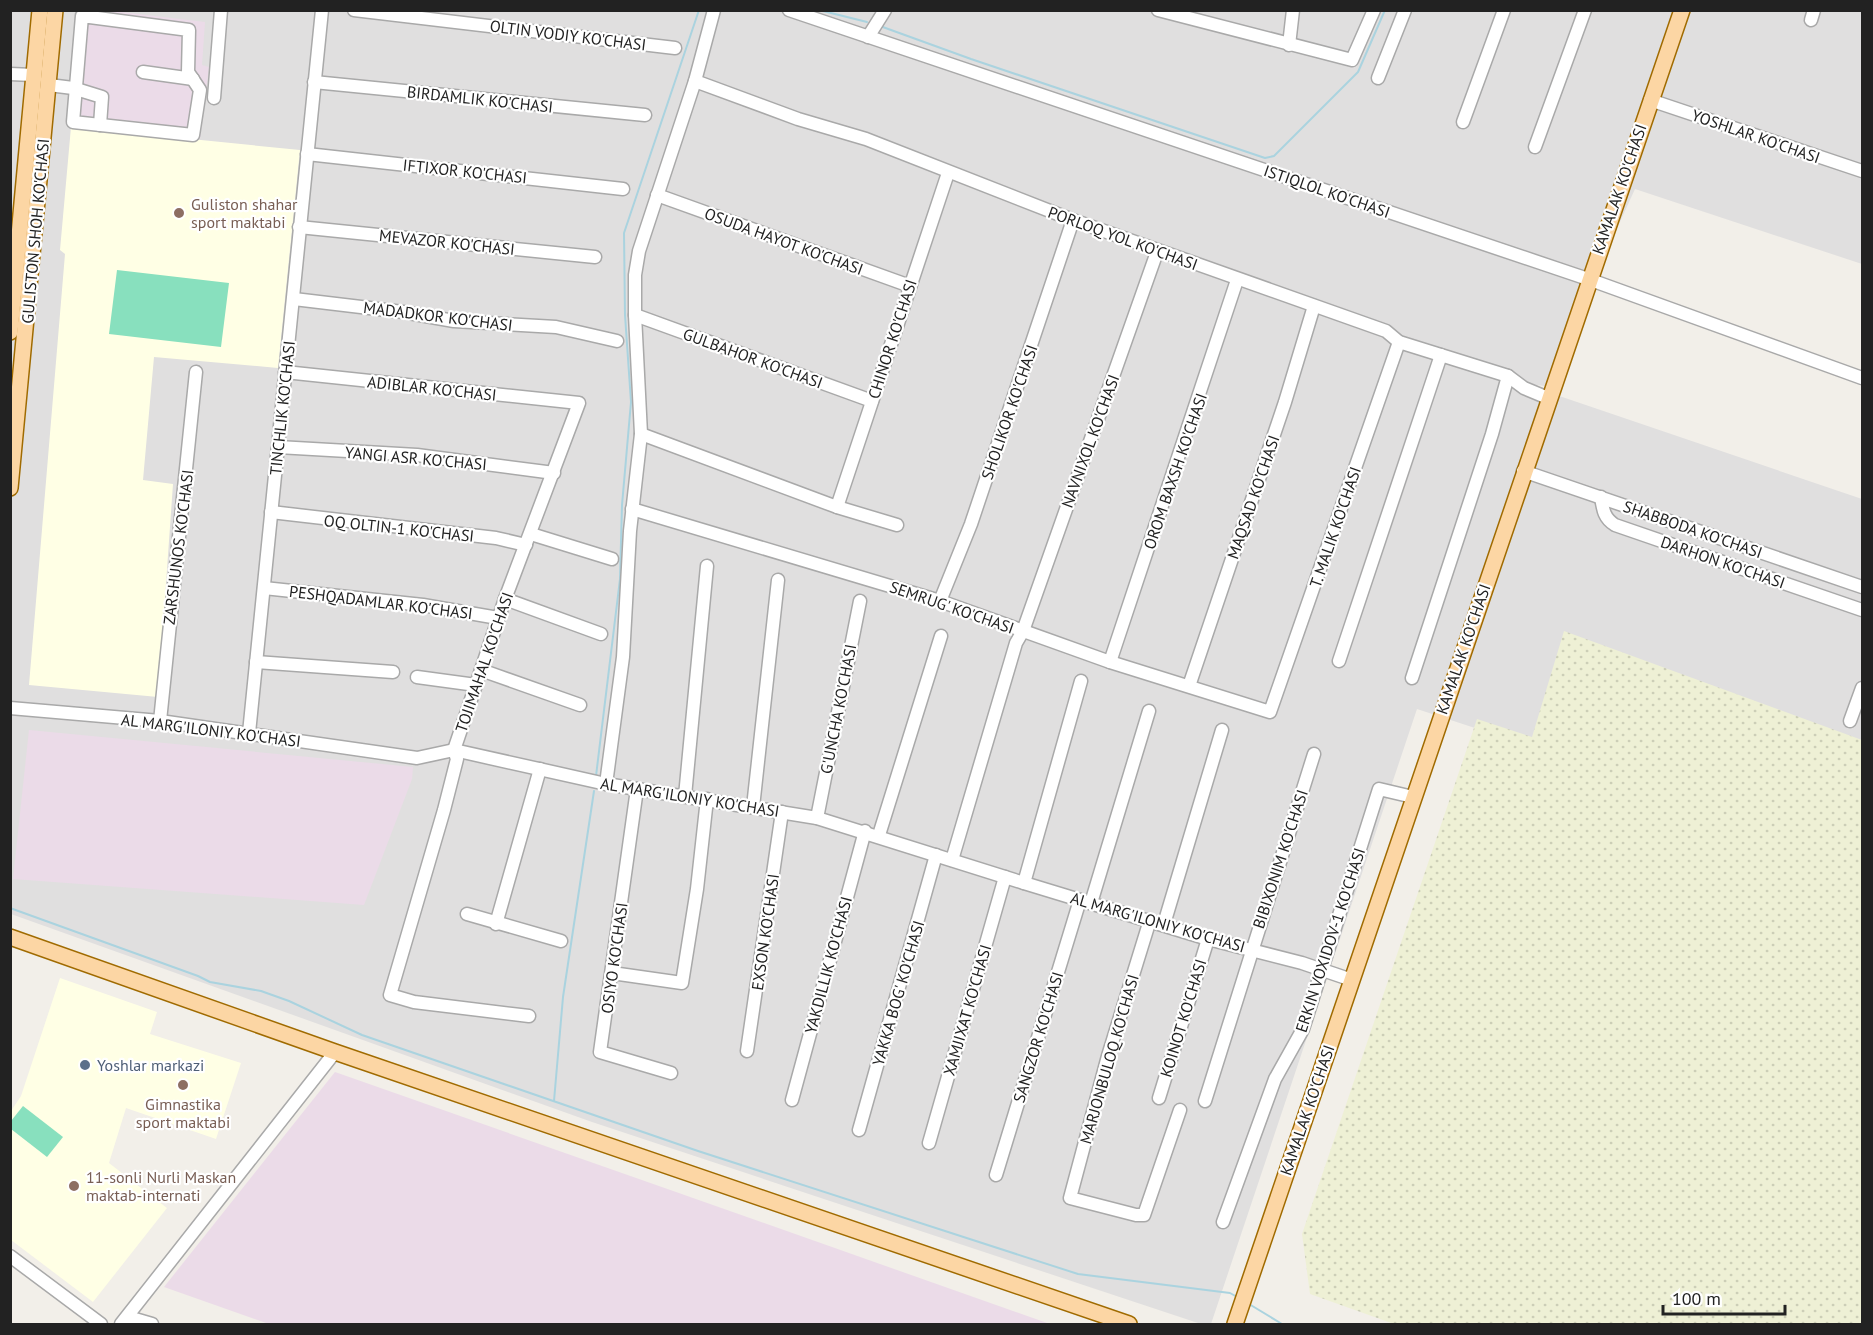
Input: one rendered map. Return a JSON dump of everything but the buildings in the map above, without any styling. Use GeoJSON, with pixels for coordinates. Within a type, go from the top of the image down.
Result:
{"type":"FeatureCollection","features":[{"type":"Feature","properties":{"kind":"main road","name":"GULISTON SHOH KO'CHASI"},"geometry":{"type":"LineString","coordinates":[[10,332],[39,10]]}},
{"type":"Feature","properties":{"kind":"main road","name":"GULISTON SHOH KO'CHASI"},"geometry":{"type":"LineString","coordinates":[[10,488],[55,10]]}},
{"type":"Feature","properties":{"kind":"main road","name":"KAMALAK KO'CHASI"},"geometry":{"type":"LineString","coordinates":[[1237,1319],[1588,279],[1682,10]]}},
{"type":"Feature","properties":{"kind":"main road"},"geometry":{"type":"LineString","coordinates":[[10,938],[1129,1324]]}},
{"type":"Feature","properties":{"kind":"street"},"geometry":{"type":"LineString","coordinates":[[214,98],[221,10]]}},
{"type":"Feature","properties":{"kind":"street","name":"TINCHLIK KO'CHASI"},"geometry":{"type":"LineString","coordinates":[[249,733],[322,10]]}},
{"type":"Feature","properties":{"kind":"street","name":"OLTIN VODIY KO'CHASI"},"geometry":{"type":"LineString","coordinates":[[354,10],[675,48]]}},
{"type":"Feature","properties":{"kind":"street"},"geometry":{"type":"LineString","coordinates":[[606,784],[623,657],[630,531],[641,434],[635,275],[639,251],[695,81],[714,10]]}},
{"type":"Feature","properties":{"kind":"street","name":"ISTIQLOL KO'CHASI"},"geometry":{"type":"LineString","coordinates":[[789,10],[1588,279],[1863,378]]}},
{"type":"Feature","properties":{"kind":"street"},"geometry":{"type":"LineString","coordinates":[[868,38],[885,10]]}},
{"type":"Feature","properties":{"kind":"street"},"geometry":{"type":"LineString","coordinates":[[1158,10],[1352,60],[1374,10]]}},
{"type":"Feature","properties":{"kind":"street"},"geometry":{"type":"LineString","coordinates":[[1289,45],[1293,10]]}},
{"type":"Feature","properties":{"kind":"street"},"geometry":{"type":"LineString","coordinates":[[1378,78],[1405,10]]}},
{"type":"Feature","properties":{"kind":"street"},"geometry":{"type":"LineString","coordinates":[[1463,122],[1504,10]]}},
{"type":"Feature","properties":{"kind":"street"},"geometry":{"type":"LineString","coordinates":[[1535,147],[1584,10]]}},
{"type":"Feature","properties":{"kind":"street"},"geometry":{"type":"LineString","coordinates":[[82,16],[189,30],[188,72],[194,79],[200,90],[193,135],[73,122],[82,16]]}},
{"type":"Feature","properties":{"kind":"street"},"geometry":{"type":"LineString","coordinates":[[143,72],[194,79]]}},
{"type":"Feature","properties":{"kind":"street"},"geometry":{"type":"LineString","coordinates":[[10,74],[33,75]]}},
{"type":"Feature","properties":{"kind":"street","name":"PORLOQ YOL KO'CHASI"},"geometry":{"type":"LineString","coordinates":[[695,81],[798,119],[866,139],[1157,252],[1237,280],[1280,291],[1314,306],[1386,331],[1399,342],[1508,376],[1524,388],[1548,398]]}},
{"type":"Feature","properties":{"kind":"street","name":"BIRDAMLIK KO'CHASI"},"geometry":{"type":"LineString","coordinates":[[315,82],[645,115]]}},
{"type":"Feature","properties":{"kind":"street"},"geometry":{"type":"LineString","coordinates":[[49,86],[75,89],[102,97],[100,125]]}},
{"type":"Feature","properties":{"kind":"street","name":"YOSHLAR KO'CHASI"},"geometry":{"type":"LineString","coordinates":[[1650,100],[1863,171]]}},
{"type":"Feature","properties":{"kind":"street","name":"IFTIXOR KO'CHASI"},"geometry":{"type":"LineString","coordinates":[[308,154],[623,189]]}},
{"type":"Feature","properties":{"kind":"street","name":"CHINOR KO'CHASI"},"geometry":{"type":"LineString","coordinates":[[837,507],[948,172]]}},
{"type":"Feature","properties":{"kind":"street","name":"OSUDA HAYOT KO'CHASI"},"geometry":{"type":"LineString","coordinates":[[657,195],[910,286]]}},
{"type":"Feature","properties":{"kind":"street","name":"SHOLIKOR KO'CHASI"},"geometry":{"type":"LineString","coordinates":[[940,601],[975,513],[1073,220]]}},
{"type":"Feature","properties":{"kind":"street","name":"MEVAZOR KO'CHASI"},"geometry":{"type":"LineString","coordinates":[[299,227],[595,257]]}},
{"type":"Feature","properties":{"kind":"street","name":"NAVNIXOL KO'CHASI"},"geometry":{"type":"LineString","coordinates":[[1023,631],[1157,252]]}},
{"type":"Feature","properties":{"kind":"street","name":"OROM BAXSH KO'CHASI"},"geometry":{"type":"LineString","coordinates":[[1110,662],[1237,280]]}},
{"type":"Feature","properties":{"kind":"street","name":"MADADKOR KO'CHASI"},"geometry":{"type":"LineString","coordinates":[[294,299],[403,312],[454,321],[556,327],[616,341]]}},
{"type":"Feature","properties":{"kind":"street","name":"MAQSAD KO'CHASI"},"geometry":{"type":"LineString","coordinates":[[1190,686],[1285,402],[1314,306]]}},
{"type":"Feature","properties":{"kind":"street","name":"GULBAHOR KO'CHASI"},"geometry":{"type":"LineString","coordinates":[[635,315],[872,401]]}},
{"type":"Feature","properties":{"kind":"street","name":"T. MALIK KO'CHASI"},"geometry":{"type":"LineString","coordinates":[[1270,712],[1399,342]]}},
{"type":"Feature","properties":{"kind":"street"},"geometry":{"type":"LineString","coordinates":[[1339,661],[1441,355]]}},
{"type":"Feature","properties":{"kind":"street","name":"ZARSHUNOS KO'CHASI"},"geometry":{"type":"LineString","coordinates":[[160,721],[196,372]]}},
{"type":"Feature","properties":{"kind":"street","name":"ADIBLAR KO'CHASI"},"geometry":{"type":"LineString","coordinates":[[285,372],[579,403]]}},
{"type":"Feature","properties":{"kind":"street"},"geometry":{"type":"LineString","coordinates":[[1412,678],[1492,434],[1508,376]]}},
{"type":"Feature","properties":{"kind":"street","name":"TOJIMAHAL KO'CHASI"},"geometry":{"type":"LineString","coordinates":[[529,1016],[414,1002],[390,995],[444,810],[457,759],[454,750],[498,618],[579,403]]}},
{"type":"Feature","properties":{"kind":"street"},"geometry":{"type":"LineString","coordinates":[[641,434],[837,507],[897,525]]}},
{"type":"Feature","properties":{"kind":"street","name":"YANGI ASR KO'CHASI"},"geometry":{"type":"LineString","coordinates":[[278,447],[417,455],[554,473]]}},
{"type":"Feature","properties":{"kind":"street","name":"SHABBODA KO'CHASI"},"geometry":{"type":"LineString","coordinates":[[1523,471],[1863,587]]}},
{"type":"Feature","properties":{"kind":"street","name":"DARHON KO'CHASI"},"geometry":{"type":"LineString","coordinates":[[1601,498],[1603,512],[1615,525],[1863,610]]}},
{"type":"Feature","properties":{"kind":"street","name":"SEMRUG' KO'CHASI"},"geometry":{"type":"LineString","coordinates":[[632,509],[940,601],[1110,662],[1270,712]]}},
{"type":"Feature","properties":{"kind":"street","name":"OQ OLTIN-1 KO'CHASI"},"geometry":{"type":"LineString","coordinates":[[271,512],[528,540],[612,558]]}},
{"type":"Feature","properties":{"kind":"street"},"geometry":{"type":"LineString","coordinates":[[685,796],[707,566]]}},
{"type":"Feature","properties":{"kind":"street"},"geometry":{"type":"LineString","coordinates":[[1824,597],[1831,576]]}},
{"type":"Feature","properties":{"kind":"street"},"geometry":{"type":"LineString","coordinates":[[753,807],[778,580]]}},
{"type":"Feature","properties":{"kind":"street","name":"PESHQADAMLAR KO'CHASI"},"geometry":{"type":"LineString","coordinates":[[264,588],[423,605],[498,618]]}},
{"type":"Feature","properties":{"kind":"street"},"geometry":{"type":"LineString","coordinates":[[505,599],[601,634]]}},
{"type":"Feature","properties":{"kind":"street","name":"G'UNCHA KO'CHASI"},"geometry":{"type":"LineString","coordinates":[[816,818],[860,601]]}},
{"type":"Feature","properties":{"kind":"street"},"geometry":{"type":"LineString","coordinates":[[952,860],[984,744],[1016,643],[1023,631]]}},
{"type":"Feature","properties":{"kind":"street"},"geometry":{"type":"LineString","coordinates":[[879,835],[941,636]]}},
{"type":"Feature","properties":{"kind":"street"},"geometry":{"type":"LineString","coordinates":[[256,662],[393,672]]}},
{"type":"Feature","properties":{"kind":"street"},"geometry":{"type":"LineString","coordinates":[[480,670],[580,705]]}},
{"type":"Feature","properties":{"kind":"street"},"geometry":{"type":"LineString","coordinates":[[417,677],[476,685]]}},
{"type":"Feature","properties":{"kind":"street"},"geometry":{"type":"LineString","coordinates":[[1024,883],[1081,681]]}},
{"type":"Feature","properties":{"kind":"street"},"geometry":{"type":"LineString","coordinates":[[1850,721],[1863,688]]}},
{"type":"Feature","properties":{"kind":"street","name":"AL MARG'ILONIY KO'CHASI"},"geometry":{"type":"LineString","coordinates":[[10,708],[160,721],[417,758],[454,750],[606,784],[816,818],[879,835],[1005,877],[1208,939],[1251,948],[1352,980]]}},
{"type":"Feature","properties":{"kind":"street","name":"SANGZOR KO'CHASI"},"geometry":{"type":"LineString","coordinates":[[996,1175],[1149,711]]}},
{"type":"Feature","properties":{"kind":"street"},"geometry":{"type":"LineString","coordinates":[[1164,924],[1222,730]]}},
{"type":"Feature","properties":{"kind":"street","name":"BIBIXONIM KO'CHASI"},"geometry":{"type":"LineString","coordinates":[[1205,1101],[1251,948],[1314,754]]}},
{"type":"Feature","properties":{"kind":"street"},"geometry":{"type":"LineString","coordinates":[[496,924],[540,769]]}},
{"type":"Feature","properties":{"kind":"street","name":"OSIYO KO'CHASI"},"geometry":{"type":"LineString","coordinates":[[637,789],[600,1052],[671,1073]]}},
{"type":"Feature","properties":{"kind":"street","name":"ERKIN VOXIDOV-1 KO'CHASI"},"geometry":{"type":"LineString","coordinates":[[1223,1222],[1275,1079],[1303,1029],[1379,789],[1413,797]]}},
{"type":"Feature","properties":{"kind":"street"},"geometry":{"type":"LineString","coordinates":[[612,973],[682,983],[698,889],[707,799]]}},
{"type":"Feature","properties":{"kind":"street","name":"EXSON KO'CHASI"},"geometry":{"type":"LineString","coordinates":[[747,1051],[782,812]]}},
{"type":"Feature","properties":{"kind":"street","name":"YAKDILLIK KO'CHASI"},"geometry":{"type":"LineString","coordinates":[[792,1100],[865,831]]}},
{"type":"Feature","properties":{"kind":"street","name":"YAKKA BOG' KO'CHASI"},"geometry":{"type":"LineString","coordinates":[[859,1130],[936,855]]}},
{"type":"Feature","properties":{"kind":"street","name":"XAMJIXAT KO'CHASI"},"geometry":{"type":"LineString","coordinates":[[929,1143],[1005,877]]}},
{"type":"Feature","properties":{"kind":"street"},"geometry":{"type":"LineString","coordinates":[[467,914],[561,941]]}},
{"type":"Feature","properties":{"kind":"street","name":"MARJONBULOQ KO'CHASI"},"geometry":{"type":"LineString","coordinates":[[1150,920],[1108,1056],[1070,1198],[1144,1215],[1180,1110]]}},
{"type":"Feature","properties":{"kind":"street","name":"KOINOT KO'CHASI"},"geometry":{"type":"LineString","coordinates":[[1159,1098],[1208,939]]}},
{"type":"Feature","properties":{"kind":"street"},"geometry":{"type":"LineString","coordinates":[[124,1321],[335,1052]]}},
{"type":"Feature","properties":{"kind":"street"},"geometry":{"type":"LineString","coordinates":[[10,1256],[100,1324]]}},
{"type":"Feature","properties":{"kind":"street"},"geometry":{"type":"LineString","coordinates":[[124,1321],[152,1324]]}},
{"type":"Feature","properties":{"kind":"shaded area"},"geometry":{"type":"Polygon","coordinates":[[[10,11],[1862,11],[1862,264],[1635,189],[1545,386],[1521,383],[1862,499],[1862,855],[1417,709],[1211,1324],[1201,1324],[592,1122],[11,914],[10,11]]]}},
{"type":"Feature","properties":{"kind":"shaded area"},"geometry":{"type":"Polygon","coordinates":[[[81,11],[113,11],[205,22],[202,65],[209,67],[200,139],[71,127],[81,11]]]}},
{"type":"Feature","properties":{"kind":"shaded area"},"geometry":{"type":"Polygon","coordinates":[[[71,127],[300,150],[278,368],[154,357],[143,480],[173,484],[158,697],[29,685],[65,254],[60,250],[71,127]]]}},
{"type":"Feature","properties":{"kind":"shaded area"},"geometry":{"type":"Polygon","coordinates":[[[1564,631],[1862,740],[1862,1324],[1394,1324],[1310,1294],[1302,1234],[1477,719],[1532,737],[1564,631]]]}},
{"type":"Feature","properties":{"kind":"shaded area"},"geometry":{"type":"Polygon","coordinates":[[[29,730],[413,767],[412,779],[364,905],[13,879],[29,730]]]}},
{"type":"Feature","properties":{"kind":"shaded area"},"geometry":{"type":"Polygon","coordinates":[[[60,978],[157,1012],[150,1034],[241,1063],[216,1139],[126,1108],[109,1163],[167,1208],[93,1302],[11,1240],[11,1111],[21,1096],[60,978]]]}},
{"type":"Feature","properties":{"kind":"shaded area"},"geometry":{"type":"Polygon","coordinates":[[[335,1072],[1050,1324],[269,1324],[164,1287],[335,1072]]]}},
{"type":"Feature","properties":{"kind":"green space"},"geometry":{"type":"Polygon","coordinates":[[[117,270],[229,283],[221,347],[109,334],[117,270]]]}},
{"type":"Feature","properties":{"kind":"green space"},"geometry":{"type":"Polygon","coordinates":[[[23,1106],[63,1137],[47,1157],[11,1129],[11,1121],[23,1106]]]}},
{"type":"Feature","properties":{"kind":"waterway"},"geometry":{"type":"LineString","coordinates":[[596,776],[620,579],[622,505],[631,402],[625,315],[624,233],[699,10]]}},
{"type":"Feature","properties":{"kind":"waterway"},"geometry":{"type":"LineString","coordinates":[[819,10],[867,22]]}},
{"type":"Feature","properties":{"kind":"waterway"},"geometry":{"type":"LineString","coordinates":[[880,26],[1265,158],[1274,156],[1358,72],[1385,10]]}},
{"type":"Feature","properties":{"kind":"waterway"},"geometry":{"type":"LineString","coordinates":[[554,1101],[563,997],[594,791]]}},
{"type":"Feature","properties":{"kind":"waterway"},"geometry":{"type":"LineString","coordinates":[[10,908],[210,982],[261,991],[289,1001],[362,1035],[698,1151],[1078,1274],[1230,1293],[1239,1298]]}},
{"type":"Feature","properties":{"kind":"waterway"},"geometry":{"type":"LineString","coordinates":[[1249,1304],[1282,1324]]}},
{"type":"Feature","properties":{"kind":"place","name":"Guliston shahar sport maktabi"},"geometry":{"type":"Point","coordinates":[179,213]}},
{"type":"Feature","properties":{"kind":"place","name":"Yoshlar markazi"},"geometry":{"type":"Point","coordinates":[85,1065]}},
{"type":"Feature","properties":{"kind":"place","name":"Gimnastika sport maktabi"},"geometry":{"type":"Point","coordinates":[183,1085]}},
{"type":"Feature","properties":{"kind":"place","name":"11-sonli Nurli Maskan maktab-internati"},"geometry":{"type":"Point","coordinates":[74,1186]}}]}
